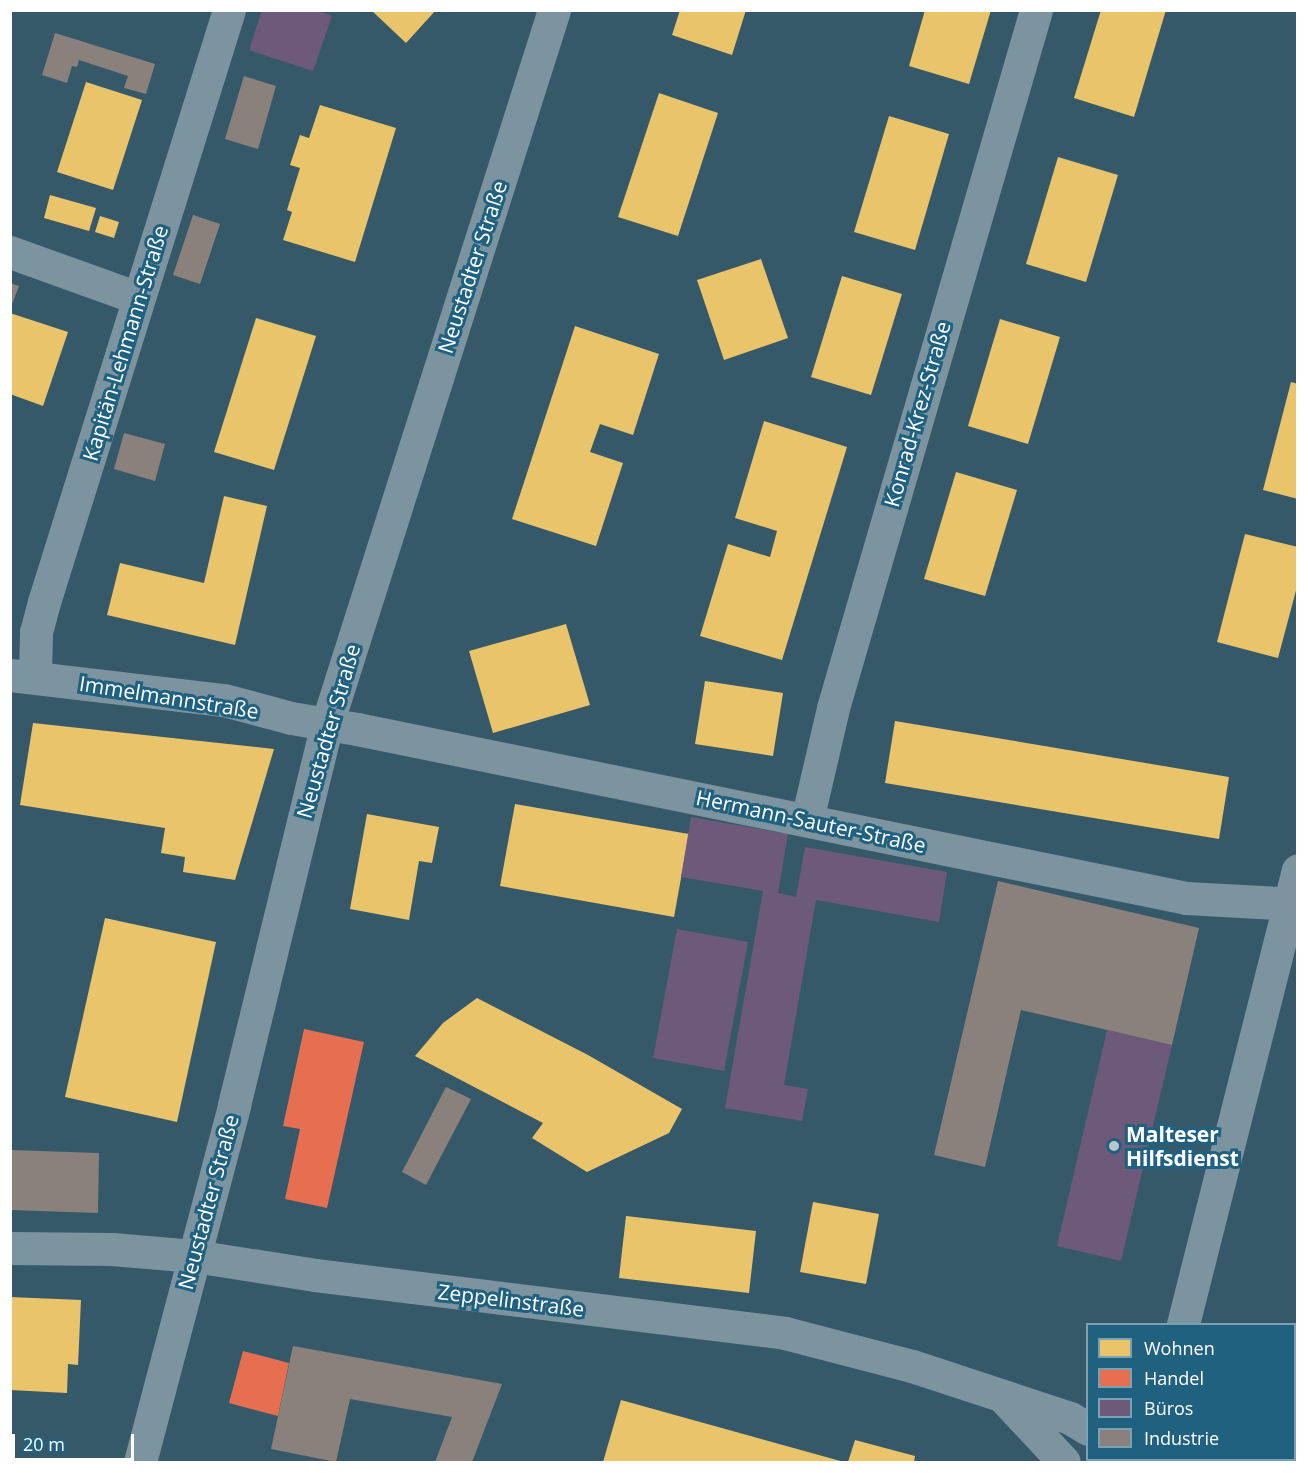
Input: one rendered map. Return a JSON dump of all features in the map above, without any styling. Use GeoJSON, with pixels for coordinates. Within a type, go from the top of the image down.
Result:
{"type":"FeatureCollection","features":[{"type":"Feature","properties":{"kind":"street","name":"Kapitän-Lehmann-Straße"},"geometry":{"type":"LineString","coordinates":[[23,676],[138,298],[229,10]]}},
{"type":"Feature","properties":{"kind":"street","name":"Neustadter Straße"},"geometry":{"type":"LineString","coordinates":[[140,1462],[234,1105],[327,724],[554,10]]}},
{"type":"Feature","properties":{"kind":"street","name":"Konrad-Krez-Straße"},"geometry":{"type":"LineString","coordinates":[[807,820],[833,708],[1036,10]]}},
{"type":"Feature","properties":{"kind":"street"},"geometry":{"type":"LineString","coordinates":[[10,252],[138,298]]}},
{"type":"Feature","properties":{"kind":"street","name":"Immelmannstraße"},"geometry":{"type":"LineString","coordinates":[[23,676],[203,697],[327,724]]}},
{"type":"Feature","properties":{"kind":"street","name":"Hermann-Sauter-Straße"},"geometry":{"type":"LineString","coordinates":[[327,724],[1185,898],[1293,904]]}},
{"type":"Feature","properties":{"kind":"street"},"geometry":{"type":"LineString","coordinates":[[1183,1323],[1293,904],[1298,870]]}},
{"type":"Feature","properties":{"kind":"street","name":"Zeppelinstraße"},"geometry":{"type":"LineString","coordinates":[[10,1248],[112,1250],[194,1256],[315,1275],[785,1333],[912,1366],[1070,1418],[1086,1428]]}},
{"type":"Feature","properties":{"kind":"street","name":"Zeppelinstraße"},"geometry":{"type":"LineString","coordinates":[[1004,1398],[1064,1462]]}},
{"type":"Feature","properties":{"kind":"building: Wohnen"},"geometry":{"type":"Polygon","coordinates":[[[371,10],[436,10],[406,43],[371,10]]]}},
{"type":"Feature","properties":{"kind":"building: Wohnen"},"geometry":{"type":"Polygon","coordinates":[[[680,10],[746,10],[732,55],[672,35],[680,10]]]}},
{"type":"Feature","properties":{"kind":"building: Wohnen"},"geometry":{"type":"Polygon","coordinates":[[[925,10],[991,10],[969,84],[909,66],[925,10]]]}},
{"type":"Feature","properties":{"kind":"building: Wohnen"},"geometry":{"type":"Polygon","coordinates":[[[1101,10],[1166,10],[1134,117],[1074,98],[1101,10]]]}},
{"type":"Feature","properties":{"kind":"building: Wohnen"},"geometry":{"type":"Polygon","coordinates":[[[86,82],[142,100],[113,190],[57,172],[86,82]]]}},
{"type":"Feature","properties":{"kind":"building: Wohnen"},"geometry":{"type":"Polygon","coordinates":[[[659,93],[718,113],[678,236],[618,217],[659,93]]]}},
{"type":"Feature","properties":{"kind":"building: Wohnen"},"geometry":{"type":"Polygon","coordinates":[[[320,105],[396,128],[355,262],[283,240],[292,212],[287,210],[300,168],[290,165],[300,135],[309,138],[320,105]]]}},
{"type":"Feature","properties":{"kind":"building: Wohnen"},"geometry":{"type":"Polygon","coordinates":[[[889,116],[949,134],[915,250],[854,232],[889,116]]]}},
{"type":"Feature","properties":{"kind":"building: Wohnen"},"geometry":{"type":"Polygon","coordinates":[[[1058,157],[1118,175],[1086,282],[1026,264],[1058,157]]]}},
{"type":"Feature","properties":{"kind":"building: Wohnen"},"geometry":{"type":"Polygon","coordinates":[[[50,195],[96,208],[89,231],[44,218],[50,195]]]}},
{"type":"Feature","properties":{"kind":"building: Wohnen"},"geometry":{"type":"Polygon","coordinates":[[[100,216],[119,222],[114,238],[95,232],[100,216]]]}},
{"type":"Feature","properties":{"kind":"building: Wohnen"},"geometry":{"type":"Polygon","coordinates":[[[761,259],[788,338],[724,360],[697,280],[761,259]]]}},
{"type":"Feature","properties":{"kind":"building: Wohnen"},"geometry":{"type":"Polygon","coordinates":[[[842,276],[902,294],[871,395],[811,377],[842,276]]]}},
{"type":"Feature","properties":{"kind":"building: Wohnen"},"geometry":{"type":"Polygon","coordinates":[[[10,313],[68,332],[43,406],[10,394],[10,313]]]}},
{"type":"Feature","properties":{"kind":"building: Wohnen"},"geometry":{"type":"Polygon","coordinates":[[[256,318],[316,336],[274,470],[214,452],[256,318]]]}},
{"type":"Feature","properties":{"kind":"building: Wohnen"},"geometry":{"type":"Polygon","coordinates":[[[1000,319],[1060,337],[1028,444],[968,426],[1000,319]]]}},
{"type":"Feature","properties":{"kind":"building: Wohnen"},"geometry":{"type":"Polygon","coordinates":[[[575,326],[659,354],[633,435],[600,424],[590,452],[623,463],[596,546],[512,519],[575,326]]]}},
{"type":"Feature","properties":{"kind":"building: Wohnen"},"geometry":{"type":"Polygon","coordinates":[[[1291,382],[1298,384],[1298,499],[1263,490],[1291,382]]]}},
{"type":"Feature","properties":{"kind":"building: Wohnen"},"geometry":{"type":"Polygon","coordinates":[[[764,421],[847,447],[782,660],[700,636],[728,544],[770,557],[777,531],[735,518],[764,421]]]}},
{"type":"Feature","properties":{"kind":"building: Wohnen"},"geometry":{"type":"Polygon","coordinates":[[[956,472],[1017,490],[985,596],[924,579],[956,472]]]}},
{"type":"Feature","properties":{"kind":"building: Wohnen"},"geometry":{"type":"Polygon","coordinates":[[[224,496],[267,506],[235,645],[107,615],[120,563],[204,583],[224,496]]]}},
{"type":"Feature","properties":{"kind":"building: Wohnen"},"geometry":{"type":"Polygon","coordinates":[[[1245,534],[1298,547],[1298,583],[1278,658],[1217,642],[1245,534]]]}},
{"type":"Feature","properties":{"kind":"building: Wohnen"},"geometry":{"type":"Polygon","coordinates":[[[566,624],[590,705],[493,733],[469,651],[566,624]]]}},
{"type":"Feature","properties":{"kind":"building: Wohnen"},"geometry":{"type":"Polygon","coordinates":[[[705,681],[783,693],[773,756],[695,744],[705,681]]]}},
{"type":"Feature","properties":{"kind":"building: Wohnen"},"geometry":{"type":"Polygon","coordinates":[[[895,721],[1229,777],[1219,839],[885,783],[895,721]]]}},
{"type":"Feature","properties":{"kind":"building: Wohnen"},"geometry":{"type":"Polygon","coordinates":[[[33,723],[274,749],[235,880],[183,872],[185,857],[161,853],[165,828],[20,805],[33,723]]]}},
{"type":"Feature","properties":{"kind":"building: Wohnen"},"geometry":{"type":"Polygon","coordinates":[[[515,804],[689,834],[674,917],[500,886],[515,804]]]}},
{"type":"Feature","properties":{"kind":"building: Wohnen"},"geometry":{"type":"Polygon","coordinates":[[[367,814],[439,827],[432,863],[419,861],[409,920],[350,909],[367,814]]]}},
{"type":"Feature","properties":{"kind":"building: Wohnen"},"geometry":{"type":"Polygon","coordinates":[[[105,918],[216,942],[177,1122],[65,1097],[105,918]]]}},
{"type":"Feature","properties":{"kind":"building: Wohnen"},"geometry":{"type":"Polygon","coordinates":[[[477,998],[588,1055],[682,1109],[669,1133],[587,1172],[532,1138],[543,1123],[415,1056],[443,1023],[477,998]]]}},
{"type":"Feature","properties":{"kind":"building: Wohnen"},"geometry":{"type":"Polygon","coordinates":[[[813,1202],[879,1214],[866,1284],[800,1272],[813,1202]]]}},
{"type":"Feature","properties":{"kind":"building: Wohnen"},"geometry":{"type":"Polygon","coordinates":[[[626,1216],[756,1231],[749,1293],[619,1278],[626,1216]]]}},
{"type":"Feature","properties":{"kind":"building: Wohnen"},"geometry":{"type":"Polygon","coordinates":[[[10,1297],[81,1300],[78,1365],[68,1364],[67,1393],[10,1390],[10,1297]]]}},
{"type":"Feature","properties":{"kind":"building: Wohnen"},"geometry":{"type":"Polygon","coordinates":[[[621,1400],[844,1462],[603,1462],[621,1400]]]}},
{"type":"Feature","properties":{"kind":"building: Wohnen"},"geometry":{"type":"Polygon","coordinates":[[[855,1440],[915,1456],[914,1462],[848,1462],[855,1440]]]}},
{"type":"Feature","properties":{"kind":"building: Handel"},"geometry":{"type":"Polygon","coordinates":[[[304,1029],[364,1042],[327,1208],[285,1199],[300,1129],[283,1126],[304,1029]]]}},
{"type":"Feature","properties":{"kind":"building: Handel"},"geometry":{"type":"Polygon","coordinates":[[[243,1351],[289,1363],[278,1416],[229,1403],[243,1351]]]}},
{"type":"Feature","properties":{"kind":"building: Büros"},"geometry":{"type":"Polygon","coordinates":[[[262,10],[316,10],[332,16],[313,71],[249,50],[262,10]]]}},
{"type":"Feature","properties":{"kind":"building: Büros"},"geometry":{"type":"Polygon","coordinates":[[[691,817],[788,834],[778,893],[796,897],[805,847],[947,872],[939,922],[816,900],[784,1085],[808,1089],[802,1121],[725,1108],[763,891],[681,877],[691,817]]]}},
{"type":"Feature","properties":{"kind":"building: Büros"},"geometry":{"type":"Polygon","coordinates":[[[677,929],[748,942],[724,1071],[653,1058],[677,929]]]}},
{"type":"Feature","properties":{"kind":"building: Büros","name":"Malteser Hilfsdienst"},"geometry":{"type":"Polygon","coordinates":[[[1107,1030],[1172,1045],[1121,1261],[1057,1246],[1107,1030]]]}},
{"type":"Feature","properties":{"kind":"building: Industrie"},"geometry":{"type":"Polygon","coordinates":[[[55,33],[155,64],[146,94],[124,88],[128,76],[79,60],[77,67],[72,66],[67,83],[42,75],[55,33]]]}},
{"type":"Feature","properties":{"kind":"building: Industrie"},"geometry":{"type":"Polygon","coordinates":[[[244,76],[276,86],[258,149],[225,139],[244,76]]]}},
{"type":"Feature","properties":{"kind":"building: Industrie"},"geometry":{"type":"Polygon","coordinates":[[[193,215],[220,224],[200,284],[173,275],[193,215]]]}},
{"type":"Feature","properties":{"kind":"building: Industrie"},"geometry":{"type":"Polygon","coordinates":[[[10,283],[19,286],[11,307],[10,307],[10,283]]]}},
{"type":"Feature","properties":{"kind":"building: Industrie"},"geometry":{"type":"Polygon","coordinates":[[[124,433],[165,444],[155,481],[114,469],[124,433]]]}},
{"type":"Feature","properties":{"kind":"building: Industrie"},"geometry":{"type":"Polygon","coordinates":[[[998,881],[1199,928],[1172,1045],[1021,1010],[985,1167],[934,1155],[998,881]]]}},
{"type":"Feature","properties":{"kind":"building: Industrie"},"geometry":{"type":"Polygon","coordinates":[[[446,1087],[471,1099],[426,1185],[402,1172],[446,1087]]]}},
{"type":"Feature","properties":{"kind":"building: Industrie"},"geometry":{"type":"Polygon","coordinates":[[[10,1150],[99,1153],[98,1213],[10,1210],[10,1150]]]}},
{"type":"Feature","properties":{"kind":"building: Industrie"},"geometry":{"type":"Polygon","coordinates":[[[293,1346],[502,1384],[472,1462],[435,1462],[452,1417],[350,1399],[336,1462],[271,1449],[293,1346]]]}},
{"type":"Feature","properties":{"kind":"place","name":"Malteser Hilfsdienst"},"geometry":{"type":"Point","coordinates":[1114,1146]}}]}
